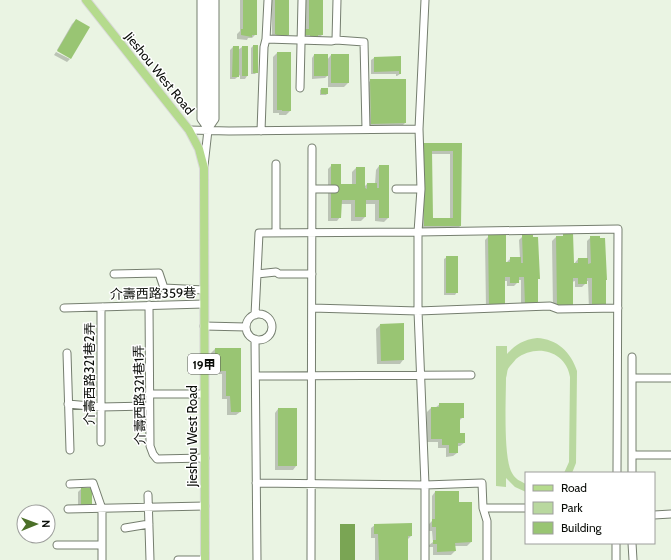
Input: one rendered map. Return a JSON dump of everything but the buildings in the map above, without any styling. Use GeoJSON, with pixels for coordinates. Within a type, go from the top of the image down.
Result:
{"type":"FeatureCollection","features":[{"type":"Feature","properties":{"kind":"main road","name":"Jieshou West Road"},"geometry":{"type":"LineString","coordinates":[[86,0],[190,130],[199,149],[204,168],[205,560]]}},
{"type":"Feature","properties":{"kind":"street","name":"Jieshou West Road"},"geometry":{"type":"LineString","coordinates":[[201,0],[208,14]]}},
{"type":"Feature","properties":{"kind":"street","name":"Jieshou West Road"},"geometry":{"type":"LineString","coordinates":[[204,168],[208,130],[208,0]]}},
{"type":"Feature","properties":{"kind":"street","name":"Jieshou West Road"},"geometry":{"type":"LineString","coordinates":[[208,14],[215,0]]}},
{"type":"Feature","properties":{"kind":"street"},"geometry":{"type":"LineString","coordinates":[[262,130],[264,47],[266,39],[268,0]]}},
{"type":"Feature","properties":{"kind":"street"},"geometry":{"type":"LineString","coordinates":[[300,88],[302,0]]}},
{"type":"Feature","properties":{"kind":"street"},"geometry":{"type":"LineString","coordinates":[[336,0],[336,40]]}},
{"type":"Feature","properties":{"kind":"street"},"geometry":{"type":"LineString","coordinates":[[425,0],[419,129],[421,189],[418,232],[418,311],[425,560]]}},
{"type":"Feature","properties":{"kind":"street"},"geometry":{"type":"LineString","coordinates":[[266,39],[364,42],[366,130]]}},
{"type":"Feature","properties":{"kind":"street"},"geometry":{"type":"LineString","coordinates":[[190,130],[419,129]]}},
{"type":"Feature","properties":{"kind":"street"},"geometry":{"type":"LineString","coordinates":[[311,560],[312,148]]}},
{"type":"Feature","properties":{"kind":"street"},"geometry":{"type":"LineString","coordinates":[[276,164],[276,233]]}},
{"type":"Feature","properties":{"kind":"street"},"geometry":{"type":"LineString","coordinates":[[312,189],[335,189]]}},
{"type":"Feature","properties":{"kind":"street"},"geometry":{"type":"LineString","coordinates":[[396,189],[421,189]]}},
{"type":"Feature","properties":{"kind":"street"},"geometry":{"type":"LineString","coordinates":[[255,315],[259,233],[618,229],[617,472]]}},
{"type":"Feature","properties":{"kind":"street"},"geometry":{"type":"LineString","coordinates":[[257,274],[276,272],[279,274],[312,274]]}},
{"type":"Feature","properties":{"kind":"street"},"geometry":{"type":"LineString","coordinates":[[114,274],[159,273],[164,288],[204,290]]}},
{"type":"Feature","properties":{"kind":"street","name":"介壽西路359巷"},"geometry":{"type":"LineString","coordinates":[[64,308],[204,304]]}},
{"type":"Feature","properties":{"kind":"street","name":"介壽西路321巷1弄"},"geometry":{"type":"LineString","coordinates":[[149,305],[150,446],[155,457],[160,459],[205,458]]}},
{"type":"Feature","properties":{"kind":"street"},"geometry":{"type":"LineString","coordinates":[[312,308],[418,311],[550,306],[558,309],[618,308]]}},
{"type":"Feature","properties":{"kind":"street","name":"介壽西路321巷2弄"},"geometry":{"type":"LineString","coordinates":[[102,442],[101,310],[103,307]]}},
{"type":"Feature","properties":{"kind":"street"},"geometry":{"type":"LineString","coordinates":[[259,314],[267,317],[271,325],[272,329],[270,333],[264,339],[255,339],[249,335],[246,327],[249,320],[255,315],[259,314]]}},
{"type":"Feature","properties":{"kind":"street"},"geometry":{"type":"LineString","coordinates":[[204,326],[246,327]]}},
{"type":"Feature","properties":{"kind":"street"},"geometry":{"type":"LineString","coordinates":[[255,339],[257,560]]}},
{"type":"Feature","properties":{"kind":"street"},"geometry":{"type":"LineString","coordinates":[[67,353],[70,450]]}},
{"type":"Feature","properties":{"kind":"street"},"geometry":{"type":"LineString","coordinates":[[632,357],[632,472]]}},
{"type":"Feature","properties":{"kind":"street"},"geometry":{"type":"LineString","coordinates":[[256,376],[471,375]]}},
{"type":"Feature","properties":{"kind":"street"},"geometry":{"type":"LineString","coordinates":[[632,378],[671,378]]}},
{"type":"Feature","properties":{"kind":"street"},"geometry":{"type":"LineString","coordinates":[[149,394],[204,394]]}},
{"type":"Feature","properties":{"kind":"street"},"geometry":{"type":"LineString","coordinates":[[68,404],[101,407],[149,406]]}},
{"type":"Feature","properties":{"kind":"street"},"geometry":{"type":"LineString","coordinates":[[632,455],[671,455]]}},
{"type":"Feature","properties":{"kind":"street"},"geometry":{"type":"LineString","coordinates":[[70,484],[94,483],[102,509],[102,560]]}},
{"type":"Feature","properties":{"kind":"street"},"geometry":{"type":"LineString","coordinates":[[256,483],[482,483],[483,508],[488,521],[487,560]]}},
{"type":"Feature","properties":{"kind":"street"},"geometry":{"type":"LineString","coordinates":[[148,495],[150,560]]}},
{"type":"Feature","properties":{"kind":"street"},"geometry":{"type":"LineString","coordinates":[[68,509],[205,506]]}},
{"type":"Feature","properties":{"kind":"street"},"geometry":{"type":"LineString","coordinates":[[483,508],[525,508]]}},
{"type":"Feature","properties":{"kind":"street"},"geometry":{"type":"LineString","coordinates":[[655,515],[671,514]]}},
{"type":"Feature","properties":{"kind":"street"},"geometry":{"type":"LineString","coordinates":[[125,528],[149,524]]}},
{"type":"Feature","properties":{"kind":"street"},"geometry":{"type":"LineString","coordinates":[[616,544],[616,560]]}},
{"type":"Feature","properties":{"kind":"street"},"geometry":{"type":"LineString","coordinates":[[632,544],[633,560]]}},
{"type":"Feature","properties":{"kind":"street"},"geometry":{"type":"LineString","coordinates":[[57,545],[102,545]]}},
{"type":"Feature","properties":{"kind":"street"},"geometry":{"type":"LineString","coordinates":[[178,560],[205,560]]}},
{"type":"Feature","properties":{"kind":"green space"},"geometry":{"type":"Polygon","coordinates":[[[537,338],[557,344],[567,352],[577,371],[576,463],[572,472],[564,472],[569,462],[570,377],[567,368],[563,361],[549,352],[532,351],[524,354],[516,359],[507,371],[506,442],[507,455],[512,473],[518,480],[525,484],[525,492],[515,487],[506,478],[506,487],[496,486],[496,346],[507,346],[507,354],[520,343],[537,338]]]}},
{"type":"Feature","properties":{"kind":"shaded area"},"geometry":{"type":"Polygon","coordinates":[[[340,524],[355,524],[355,560],[340,560],[340,524]]]}}]}
